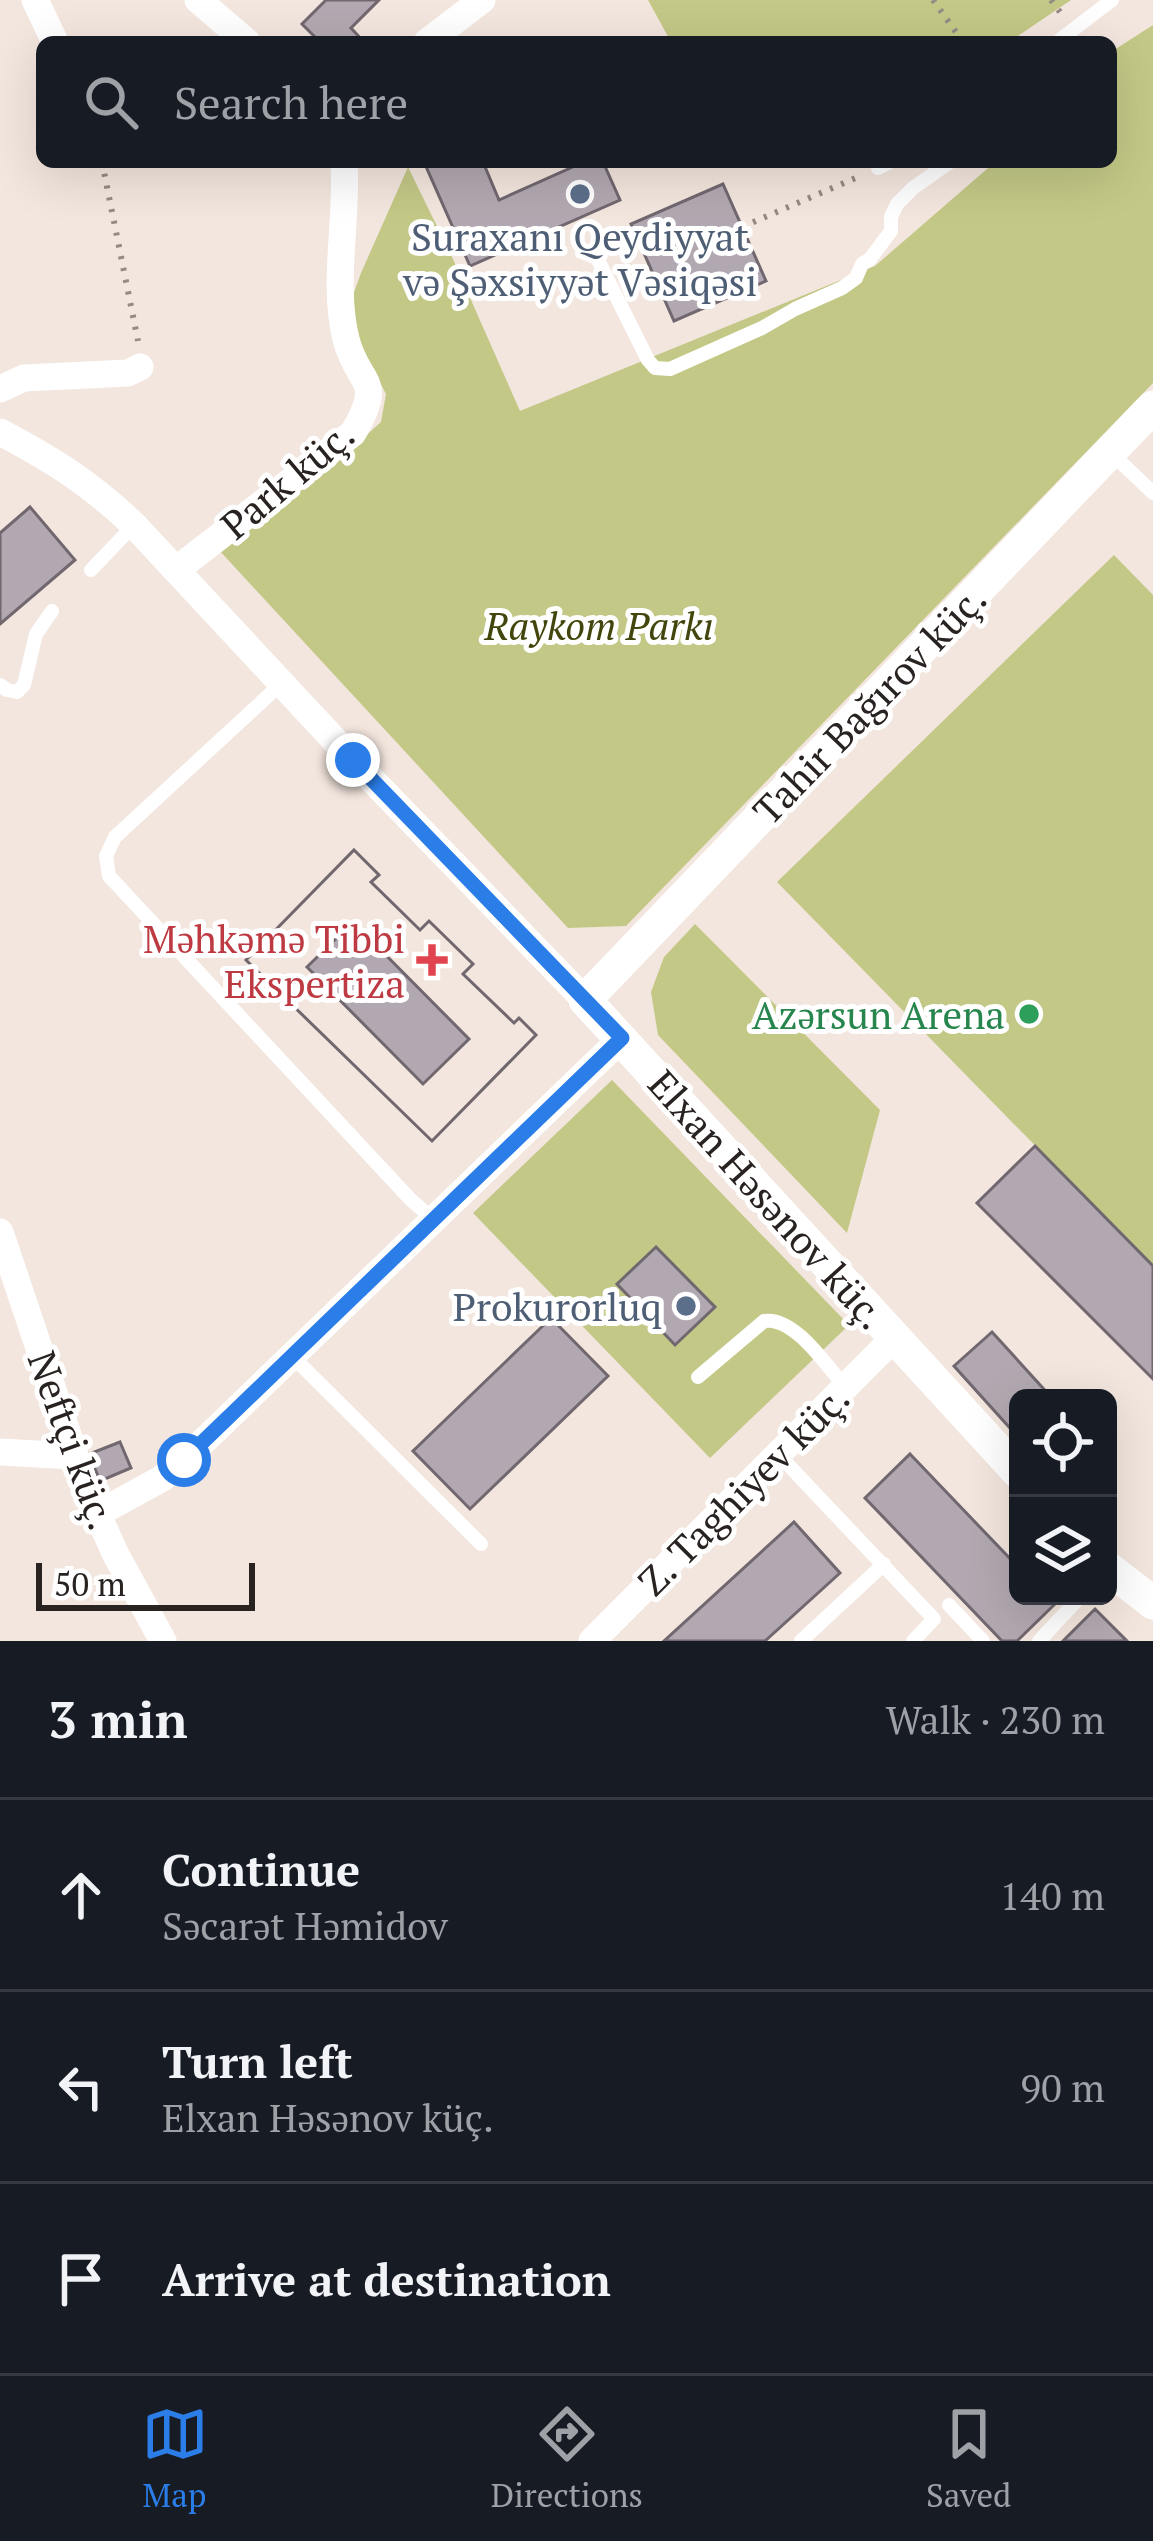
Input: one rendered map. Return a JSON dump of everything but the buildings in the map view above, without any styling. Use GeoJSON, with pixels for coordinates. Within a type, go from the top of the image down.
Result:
{"type":"FeatureCollection","features":[{"type":"Feature","properties":{"kind":"street"},"geometry":{"type":"LineString","coordinates":[[35,0],[52,36]]}},
{"type":"Feature","properties":{"kind":"street"},"geometry":{"type":"LineString","coordinates":[[198,0],[240,36]]}},
{"type":"Feature","properties":{"kind":"street"},"geometry":{"type":"LineString","coordinates":[[435,36],[482,0]]}},
{"type":"Feature","properties":{"kind":"street","name":"Park küç."},"geometry":{"type":"LineString","coordinates":[[176,570],[353,433],[364,414],[370,394],[346,338],[342,295],[344,168]]}},
{"type":"Feature","properties":{"kind":"street"},"geometry":{"type":"LineString","coordinates":[[0,389],[24,378],[128,373],[140,368]]}},
{"type":"Feature","properties":{"kind":"street","name":"Tahir Bağırov küç."},"geometry":{"type":"LineString","coordinates":[[585,1000],[1153,407]]}},
{"type":"Feature","properties":{"kind":"street","name":"Elxan Həsənov küç."},"geometry":{"type":"LineString","coordinates":[[0,432],[71,472],[134,524],[622,1038],[1009,1462]]}},
{"type":"Feature","properties":{"kind":"street"},"geometry":{"type":"LineString","coordinates":[[97,1514],[160,1479],[622,1038]]}},
{"type":"Feature","properties":{"kind":"street","name":"Neftçi küç."},"geometry":{"type":"LineString","coordinates":[[0,1232],[73,1456],[97,1514],[163,1641]]}},
{"type":"Feature","properties":{"kind":"street","name":"Z. Taghiyev küç."},"geometry":{"type":"LineString","coordinates":[[592,1641],[894,1338]]}},
{"type":"Feature","properties":{"kind":"street"},"geometry":{"type":"LineString","coordinates":[[0,1452],[73,1456]]}},
{"type":"Feature","properties":{"kind":"street"},"geometry":{"type":"LineString","coordinates":[[1117,1575],[1153,1603]]}},
{"type":"Feature","properties":{"kind":"lane"},"geometry":{"type":"LineString","coordinates":[[1066,36],[1112,0]]}},
{"type":"Feature","properties":{"kind":"lane"},"geometry":{"type":"LineString","coordinates":[[597,257],[647,358],[655,368],[670,369],[856,278],[891,231],[896,204],[942,168]]}},
{"type":"Feature","properties":{"kind":"lane"},"geometry":{"type":"LineString","coordinates":[[1110,452],[1153,494]]}},
{"type":"Feature","properties":{"kind":"lane"},"geometry":{"type":"LineString","coordinates":[[91,570],[134,524]]}},
{"type":"Feature","properties":{"kind":"lane"},"geometry":{"type":"LineString","coordinates":[[0,685],[17,692],[24,686],[36,634],[52,610]]}},
{"type":"Feature","properties":{"kind":"lane"},"geometry":{"type":"LineString","coordinates":[[282,683],[115,837],[106,856],[109,876],[434,1219]]}},
{"type":"Feature","properties":{"kind":"lane"},"geometry":{"type":"LineString","coordinates":[[698,1378],[764,1321],[775,1319],[789,1325],[844,1387]]}},
{"type":"Feature","properties":{"kind":"lane"},"geometry":{"type":"LineString","coordinates":[[293,1357],[482,1544]]}},
{"type":"Feature","properties":{"kind":"lane"},"geometry":{"type":"LineString","coordinates":[[777,1453],[934,1619],[913,1641]]}},
{"type":"Feature","properties":{"kind":"lane"},"geometry":{"type":"LineString","coordinates":[[801,1641],[884,1564]]}},
{"type":"Feature","properties":{"kind":"lane"},"geometry":{"type":"LineString","coordinates":[[949,1605],[983,1641]]}},
{"type":"Feature","properties":{"kind":"lane"},"geometry":{"type":"LineString","coordinates":[[1039,1641],[1073,1605]]}},
{"type":"Feature","properties":{"kind":"path"},"geometry":{"type":"LineString","coordinates":[[933,0],[959,36]]}},
{"type":"Feature","properties":{"kind":"path"},"geometry":{"type":"LineString","coordinates":[[104,168],[140,368]]}},
{"type":"Feature","properties":{"kind":"path"},"geometry":{"type":"LineString","coordinates":[[742,227],[877,168]]}},
{"type":"Feature","properties":{"kind":"green space"},"geometry":{"type":"Polygon","coordinates":[[[648,0],[1071,0],[1018,36],[668,36],[648,0]]]}},
{"type":"Feature","properties":{"kind":"green space","name":"Raykom Parkı"},"geometry":{"type":"Polygon","coordinates":[[[1153,25],[1153,383],[626,926],[568,928],[218,549],[381,422],[386,394],[358,340],[352,298],[408,168],[520,411],[875,266],[988,168],[1117,168],[1117,48],[1153,25]]]}},
{"type":"Feature","properties":{"kind":"green space","name":"Azərsun Arena"},"geometry":{"type":"Polygon","coordinates":[[[1114,555],[1153,595],[1153,1266],[777,882],[1114,555]]]}},
{"type":"Feature","properties":{"kind":"green space"},"geometry":{"type":"Polygon","coordinates":[[[695,924],[880,1110],[847,1233],[658,1035],[651,992],[664,957],[695,924]]]}},
{"type":"Feature","properties":{"kind":"green space"},"geometry":{"type":"Polygon","coordinates":[[[612,1080],[849,1325],[710,1458],[473,1213],[612,1080]]]}},
{"type":"Feature","properties":{"kind":"place","name":"Suraxanı Qeydiyyat və Şəxsiyyət Vəsiqəsi"},"geometry":{"type":"Point","coordinates":[580,194]}},
{"type":"Feature","properties":{"kind":"place","name":"Məhkəmə Tibbi Ekspertiza"},"geometry":{"type":"Point","coordinates":[432,960]}},
{"type":"Feature","properties":{"kind":"place","name":"Azərsun Arena"},"geometry":{"type":"Point","coordinates":[1029,1014]}},
{"type":"Feature","properties":{"kind":"place","name":"Prokurorluq"},"geometry":{"type":"Point","coordinates":[686,1306]}},
{"type":"Feature","properties":{"kind":"route"},"geometry":{"type":"LineString","coordinates":[[184,1460],[622,1038],[353,760]]}}]}
